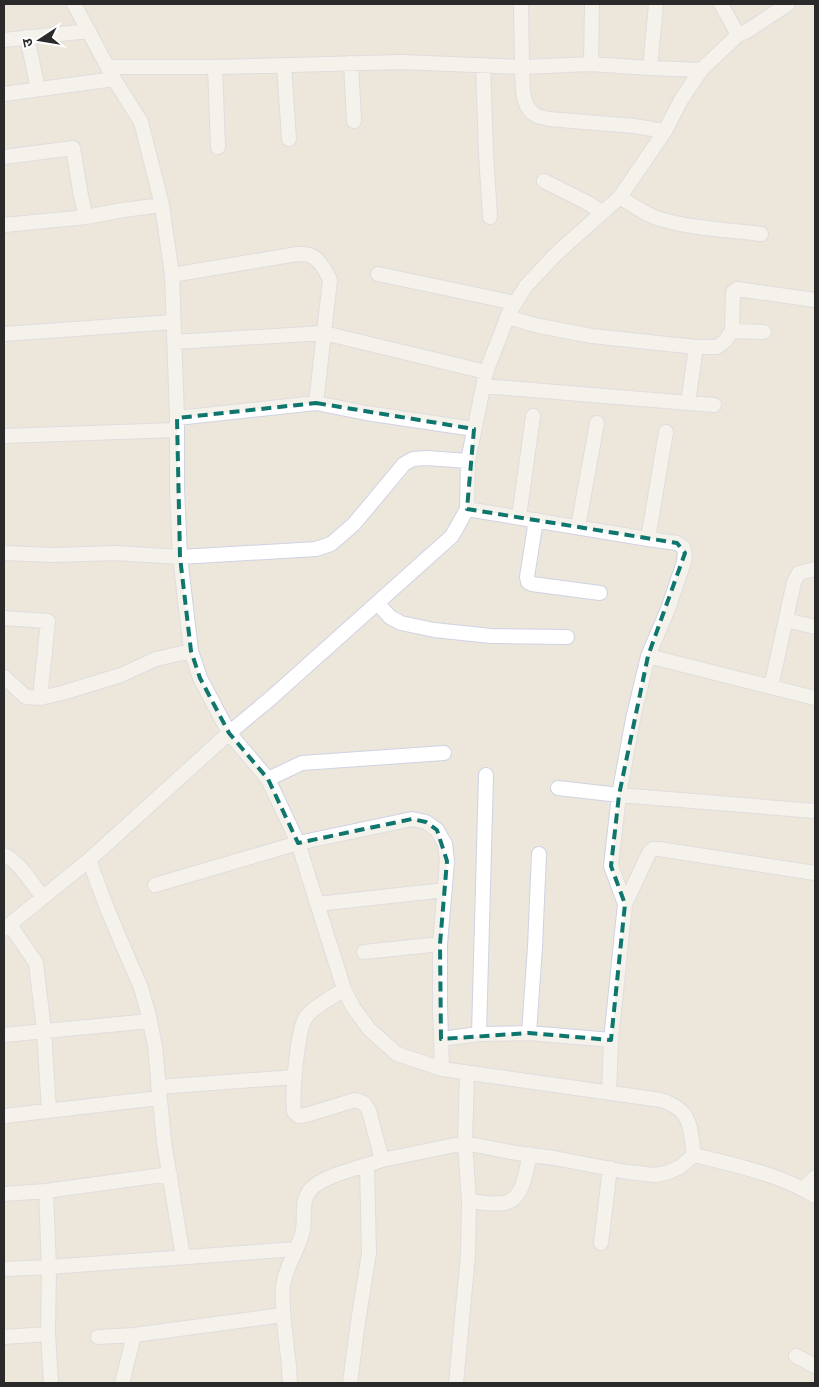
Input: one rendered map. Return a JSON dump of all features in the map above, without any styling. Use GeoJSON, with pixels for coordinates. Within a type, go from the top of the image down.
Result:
{"type":"FeatureCollection","features":[{"type":"Feature","properties":{"kind":"street"},"geometry":{"type":"LineString","coordinates":[[74,4],[111,73],[141,122],[162,205],[172,275],[180,557],[191,651],[200,678],[229,733],[268,779],[298,843],[344,989],[353,1007],[369,1029],[397,1054],[442,1069],[661,1100],[674,1105],[681,1110],[688,1122],[694,1155]]}},
{"type":"Feature","properties":{"kind":"street"},"geometry":{"type":"LineString","coordinates":[[522,4],[522,66],[525,101],[529,109],[536,115],[550,119],[634,126],[665,132]]}},
{"type":"Feature","properties":{"kind":"street"},"geometry":{"type":"LineString","coordinates":[[591,64],[592,4]]}},
{"type":"Feature","properties":{"kind":"street"},"geometry":{"type":"LineString","coordinates":[[650,68],[656,4]]}},
{"type":"Feature","properties":{"kind":"street"},"geometry":{"type":"LineString","coordinates":[[721,4],[738,34]]}},
{"type":"Feature","properties":{"kind":"street"},"geometry":{"type":"LineString","coordinates":[[49,1110],[44,1031],[36,963],[7,927],[89,860],[229,733],[272,698],[452,536],[467,509],[468,461],[486,372],[507,317],[526,286],[557,253],[620,197],[665,132],[681,100],[701,70],[738,34],[747,31],[788,4]]}},
{"type":"Feature","properties":{"kind":"street"},"geometry":{"type":"LineString","coordinates":[[4,40],[88,31]]}},
{"type":"Feature","properties":{"kind":"street"},"geometry":{"type":"LineString","coordinates":[[27,38],[38,89]]}},
{"type":"Feature","properties":{"kind":"street"},"geometry":{"type":"LineString","coordinates":[[4,94],[38,89],[111,73],[215,67],[401,62],[522,66],[591,64],[701,70]]}},
{"type":"Feature","properties":{"kind":"street"},"geometry":{"type":"LineString","coordinates":[[351,63],[354,121]]}},
{"type":"Feature","properties":{"kind":"street"},"geometry":{"type":"LineString","coordinates":[[284,65],[289,138]]}},
{"type":"Feature","properties":{"kind":"street"},"geometry":{"type":"LineString","coordinates":[[483,65],[485,145],[490,217]]}},
{"type":"Feature","properties":{"kind":"street"},"geometry":{"type":"LineString","coordinates":[[215,67],[218,147]]}},
{"type":"Feature","properties":{"kind":"street"},"geometry":{"type":"LineString","coordinates":[[4,157],[74,148],[86,218]]}},
{"type":"Feature","properties":{"kind":"street"},"geometry":{"type":"LineString","coordinates":[[544,181],[602,212]]}},
{"type":"Feature","properties":{"kind":"street"},"geometry":{"type":"LineString","coordinates":[[620,197],[641,211],[655,217],[698,226],[761,234]]}},
{"type":"Feature","properties":{"kind":"street"},"geometry":{"type":"LineString","coordinates":[[4,225],[86,218],[123,210],[162,205]]}},
{"type":"Feature","properties":{"kind":"street"},"geometry":{"type":"LineString","coordinates":[[172,275],[296,254],[311,255],[326,270],[330,280],[316,404]]}},
{"type":"Feature","properties":{"kind":"street"},"geometry":{"type":"LineString","coordinates":[[378,274],[515,304]]}},
{"type":"Feature","properties":{"kind":"street"},"geometry":{"type":"LineString","coordinates":[[507,317],[539,326],[592,336],[696,347],[717,347],[725,342],[732,331],[733,292],[738,288],[815,300]]}},
{"type":"Feature","properties":{"kind":"street"},"geometry":{"type":"LineString","coordinates":[[4,334],[173,322]]}},
{"type":"Feature","properties":{"kind":"street"},"geometry":{"type":"LineString","coordinates":[[732,331],[764,332]]}},
{"type":"Feature","properties":{"kind":"street"},"geometry":{"type":"LineString","coordinates":[[174,342],[324,333],[486,372]]}},
{"type":"Feature","properties":{"kind":"street"},"geometry":{"type":"LineString","coordinates":[[688,403],[696,347]]}},
{"type":"Feature","properties":{"kind":"street"},"geometry":{"type":"LineString","coordinates":[[483,386],[714,405]]}},
{"type":"Feature","properties":{"kind":"street"},"geometry":{"type":"LineString","coordinates":[[4,436],[177,424],[316,404],[366,414],[474,429]]}},
{"type":"Feature","properties":{"kind":"street"},"geometry":{"type":"LineString","coordinates":[[519,517],[533,416]]}},
{"type":"Feature","properties":{"kind":"street"},"geometry":{"type":"LineString","coordinates":[[578,527],[597,423]]}},
{"type":"Feature","properties":{"kind":"street"},"geometry":{"type":"LineString","coordinates":[[648,539],[666,432]]}},
{"type":"Feature","properties":{"kind":"street"},"geometry":{"type":"LineString","coordinates":[[4,553],[116,553],[180,557],[291,552],[316,549],[331,544],[354,524],[404,464],[413,458],[468,461]]}},
{"type":"Feature","properties":{"kind":"street"},"geometry":{"type":"LineString","coordinates":[[467,509],[677,543],[685,553],[684,562],[668,609],[648,656],[633,719],[619,795],[611,866],[625,904]]}},
{"type":"Feature","properties":{"kind":"street"},"geometry":{"type":"LineString","coordinates":[[536,520],[527,577],[528,582],[600,593]]}},
{"type":"Feature","properties":{"kind":"street"},"geometry":{"type":"LineString","coordinates":[[771,687],[794,582],[799,574],[815,569]]}},
{"type":"Feature","properties":{"kind":"street"},"geometry":{"type":"LineString","coordinates":[[378,604],[390,617],[400,623],[434,630],[491,636],[567,637]]}},
{"type":"Feature","properties":{"kind":"street"},"geometry":{"type":"LineString","coordinates":[[4,618],[48,621],[40,698]]}},
{"type":"Feature","properties":{"kind":"street"},"geometry":{"type":"LineString","coordinates":[[786,620],[815,627]]}},
{"type":"Feature","properties":{"kind":"street"},"geometry":{"type":"LineString","coordinates":[[4,677],[26,697],[40,698],[121,675],[156,659],[191,651]]}},
{"type":"Feature","properties":{"kind":"street"},"geometry":{"type":"LineString","coordinates":[[648,656],[815,698]]}},
{"type":"Feature","properties":{"kind":"street"},"geometry":{"type":"LineString","coordinates":[[268,779],[302,763],[444,752]]}},
{"type":"Feature","properties":{"kind":"street"},"geometry":{"type":"LineString","coordinates":[[479,1034],[486,775]]}},
{"type":"Feature","properties":{"kind":"street"},"geometry":{"type":"LineString","coordinates":[[558,788],[619,795],[815,811]]}},
{"type":"Feature","properties":{"kind":"street"},"geometry":{"type":"LineString","coordinates":[[155,885],[298,843],[412,819],[426,822],[437,830],[445,844],[447,862],[440,944],[442,1069]]}},
{"type":"Feature","properties":{"kind":"street"},"geometry":{"type":"LineString","coordinates":[[609,1093],[611,1040],[625,904],[649,853],[653,849],[668,850],[815,873]]}},
{"type":"Feature","properties":{"kind":"street"},"geometry":{"type":"LineString","coordinates":[[528,1033],[536,947],[539,854]]}},
{"type":"Feature","properties":{"kind":"street"},"geometry":{"type":"LineString","coordinates":[[4,855],[14,861],[43,897]]}},
{"type":"Feature","properties":{"kind":"street"},"geometry":{"type":"LineString","coordinates":[[89,860],[108,911],[141,988],[150,1020],[155,1046],[164,1142],[184,1257]]}},
{"type":"Feature","properties":{"kind":"street"},"geometry":{"type":"LineString","coordinates":[[317,904],[445,890]]}},
{"type":"Feature","properties":{"kind":"street"},"geometry":{"type":"LineString","coordinates":[[364,952],[440,944]]}},
{"type":"Feature","properties":{"kind":"street"},"geometry":{"type":"LineString","coordinates":[[344,989],[306,1016],[302,1028],[294,1077],[294,1112],[299,1116],[355,1100],[364,1103],[368,1110],[382,1160]]}},
{"type":"Feature","properties":{"kind":"street"},"geometry":{"type":"LineString","coordinates":[[4,1035],[150,1020]]}},
{"type":"Feature","properties":{"kind":"street"},"geometry":{"type":"LineString","coordinates":[[441,1039],[479,1034],[528,1033],[611,1040]]}},
{"type":"Feature","properties":{"kind":"street"},"geometry":{"type":"LineString","coordinates":[[456,1383],[468,1254],[469,1201],[465,1143],[467,1073]]}},
{"type":"Feature","properties":{"kind":"street"},"geometry":{"type":"LineString","coordinates":[[4,1116],[159,1092],[294,1077]]}},
{"type":"Feature","properties":{"kind":"street"},"geometry":{"type":"LineString","coordinates":[[290,1383],[283,1315],[283,1287],[287,1267],[303,1228],[305,1199],[310,1190],[318,1183],[382,1160],[465,1143],[656,1175],[666,1174],[680,1167],[694,1155]]}},
{"type":"Feature","properties":{"kind":"street"},"geometry":{"type":"LineString","coordinates":[[469,1201],[503,1204],[513,1201],[520,1190],[530,1154]]}},
{"type":"Feature","properties":{"kind":"street"},"geometry":{"type":"LineString","coordinates":[[694,1155],[755,1170],[809,1192],[815,1178]]}},
{"type":"Feature","properties":{"kind":"street"},"geometry":{"type":"LineString","coordinates":[[350,1383],[369,1253],[368,1165]]}},
{"type":"Feature","properties":{"kind":"street"},"geometry":{"type":"LineString","coordinates":[[602,1242],[610,1168]]}},
{"type":"Feature","properties":{"kind":"street"},"geometry":{"type":"LineString","coordinates":[[4,1194],[46,1191],[170,1174]]}},
{"type":"Feature","properties":{"kind":"street"},"geometry":{"type":"LineString","coordinates":[[46,1191],[49,1267],[48,1334],[51,1383]]}},
{"type":"Feature","properties":{"kind":"street"},"geometry":{"type":"LineString","coordinates":[[4,1269],[296,1249]]}},
{"type":"Feature","properties":{"kind":"street"},"geometry":{"type":"LineString","coordinates":[[98,1337],[134,1335],[283,1315]]}},
{"type":"Feature","properties":{"kind":"street"},"geometry":{"type":"LineString","coordinates":[[4,1337],[48,1334]]}},
{"type":"Feature","properties":{"kind":"street"},"geometry":{"type":"LineString","coordinates":[[122,1383],[134,1335]]}},
{"type":"Feature","properties":{"kind":"street"},"geometry":{"type":"LineString","coordinates":[[796,1356],[815,1366]]}},
{"type":"Feature","properties":{"kind":"highlighted area"},"geometry":{"type":"Polygon","coordinates":[[[316,403],[474,429],[467,509],[677,543],[685,553],[648,656],[619,795],[611,866],[625,904],[611,1040],[529,1033],[441,1039],[440,944],[447,861],[437,830],[426,822],[412,819],[298,843],[268,779],[229,733],[200,678],[191,651],[180,557],[177,418],[316,403]]]}}]}
